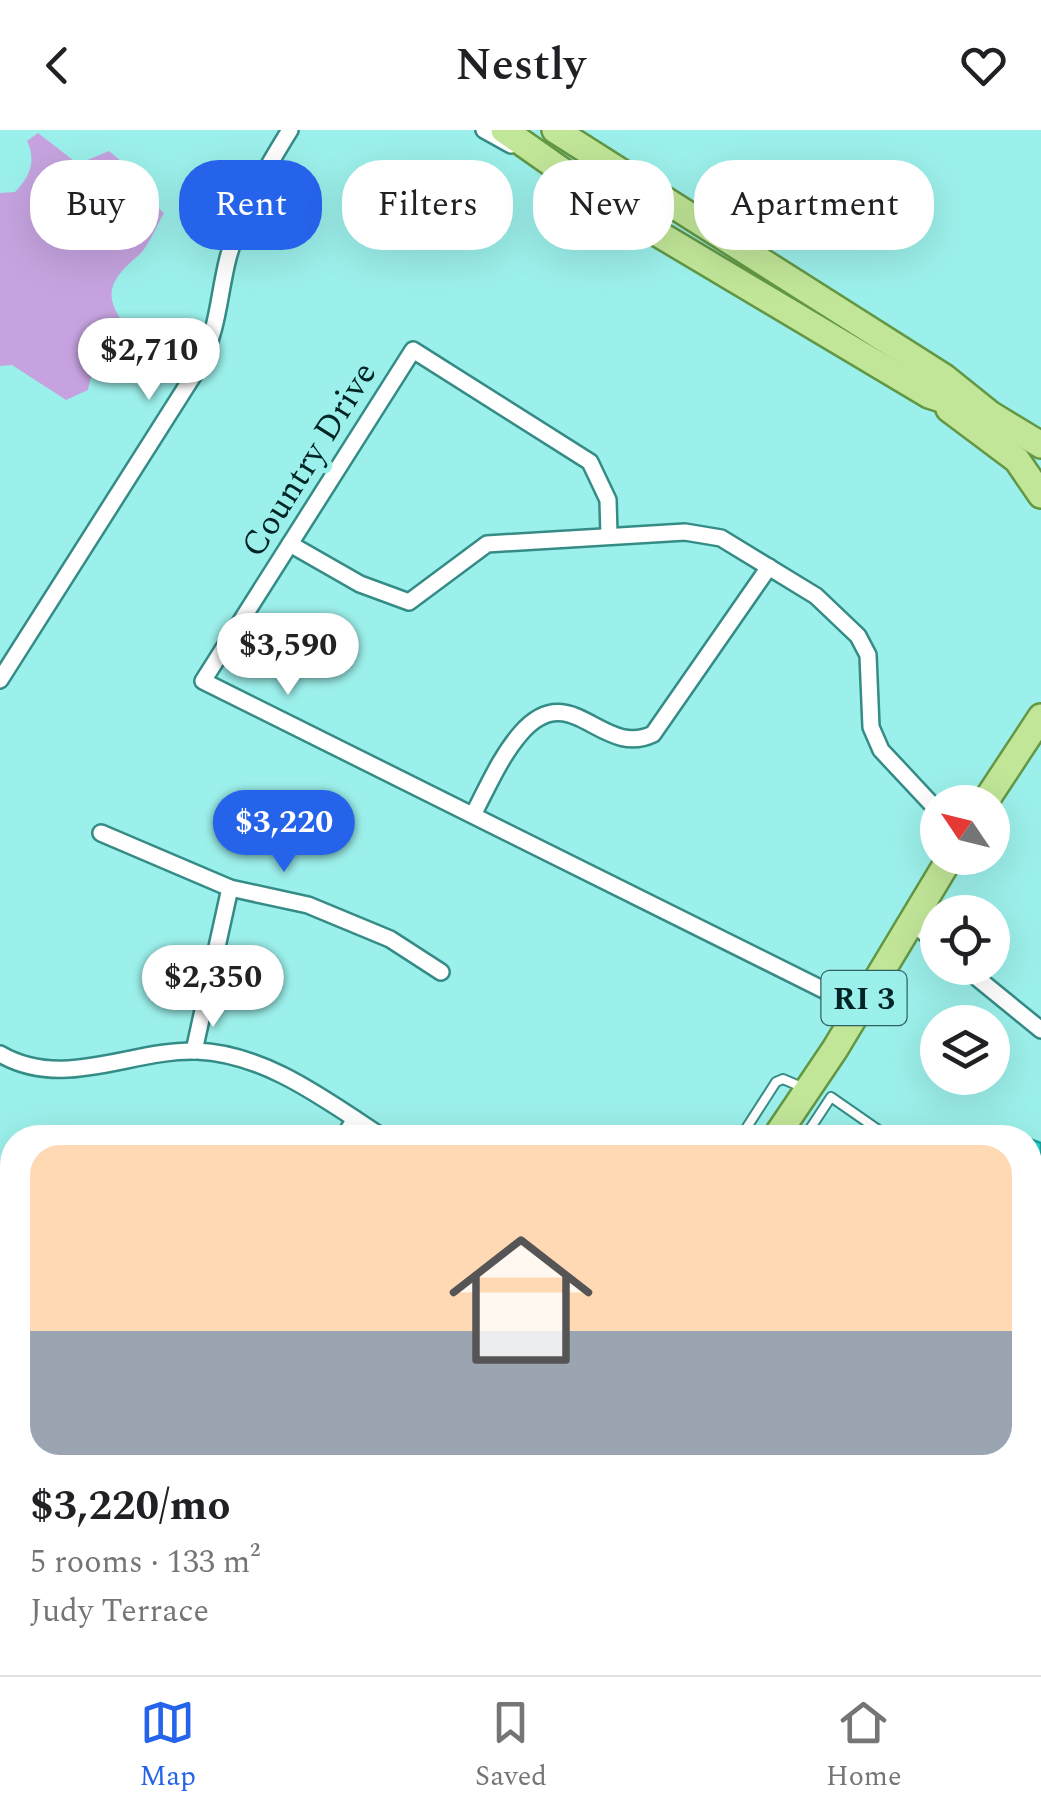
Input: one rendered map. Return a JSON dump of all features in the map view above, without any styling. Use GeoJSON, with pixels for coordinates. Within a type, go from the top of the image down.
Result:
{"type":"FeatureCollection","features":[{"type":"Feature","properties":{"kind":"main road"},"geometry":{"type":"LineString","coordinates":[[504,130],[543,160]]}},
{"type":"Feature","properties":{"kind":"main road"},"geometry":{"type":"LineString","coordinates":[[555,130],[599,160]]}},
{"type":"Feature","properties":{"kind":"main road"},"geometry":{"type":"LineString","coordinates":[[674,208],[944,377],[990,414],[1041,445]]}},
{"type":"Feature","properties":{"kind":"main road"},"geometry":{"type":"LineString","coordinates":[[674,243],[928,395],[1016,460],[1041,496]]}},
{"type":"Feature","properties":{"kind":"main road"},"geometry":{"type":"LineString","coordinates":[[928,395],[990,414]]}},
{"type":"Feature","properties":{"kind":"main road"},"geometry":{"type":"LineString","coordinates":[[1026,741],[1041,703]]}},
{"type":"Feature","properties":{"kind":"main road"},"geometry":{"type":"LineString","coordinates":[[997,785],[1041,717]]}},
{"type":"Feature","properties":{"kind":"main road","name":"RI 3"},"geometry":{"type":"LineString","coordinates":[[784,1125],[939,875]]}},
{"type":"Feature","properties":{"kind":"street"},"geometry":{"type":"LineString","coordinates":[[0,680],[200,365],[216,332],[227,264],[242,215],[290,130]]}},
{"type":"Feature","properties":{"kind":"street"},"geometry":{"type":"LineString","coordinates":[[484,130],[541,160]]}},
{"type":"Feature","properties":{"kind":"street","name":"Country Drive"},"geometry":{"type":"LineString","coordinates":[[609,535],[608,500],[590,462],[413,350],[203,681],[858,1007]]}},
{"type":"Feature","properties":{"kind":"street"},"geometry":{"type":"LineString","coordinates":[[290,544],[360,584],[409,602],[487,544],[609,535],[702,534],[721,538],[816,596],[858,636],[868,655],[869,706],[876,738],[920,794]]}},
{"type":"Feature","properties":{"kind":"street"},"geometry":{"type":"LineString","coordinates":[[474,813],[521,733],[551,711],[566,712],[620,738],[654,734],[769,566]]}},
{"type":"Feature","properties":{"kind":"street"},"geometry":{"type":"LineString","coordinates":[[101,833],[230,888],[308,905],[390,939],[440,972]]}},
{"type":"Feature","properties":{"kind":"street"},"geometry":{"type":"LineString","coordinates":[[194,1051],[230,888]]}},
{"type":"Feature","properties":{"kind":"street"},"geometry":{"type":"LineString","coordinates":[[910,921],[920,929]]}},
{"type":"Feature","properties":{"kind":"street"},"geometry":{"type":"LineString","coordinates":[[986,985],[1041,1030]]}},
{"type":"Feature","properties":{"kind":"street"},"geometry":{"type":"LineString","coordinates":[[0,1054],[34,1067],[80,1070],[194,1051],[257,1062],[364,1125]]}},
{"type":"Feature","properties":{"kind":"street"},"geometry":{"type":"LineString","coordinates":[[352,1125],[355,1119]]}},
{"type":"Feature","properties":{"kind":"lane"},"geometry":{"type":"LineString","coordinates":[[748,1125],[776,1082],[790,1081],[808,1090]]}},
{"type":"Feature","properties":{"kind":"lane"},"geometry":{"type":"LineString","coordinates":[[813,1125],[831,1097],[871,1125]]}},
{"type":"Feature","properties":{"kind":"shaded area"},"geometry":{"type":"Polygon","coordinates":[[[38,133],[73,160],[31,160],[27,141],[38,133]]]}},
{"type":"Feature","properties":{"kind":"shaded area"},"geometry":{"type":"Polygon","coordinates":[[[109,151],[120,160],[88,160],[109,151]]]}},
{"type":"Feature","properties":{"kind":"shaded area"},"geometry":{"type":"Polygon","coordinates":[[[30,169],[30,250],[143,250],[121,272],[112,289],[114,307],[128,329],[123,340],[97,366],[88,390],[66,400],[12,365],[0,366],[0,193],[15,192],[30,169]]]}}]}
